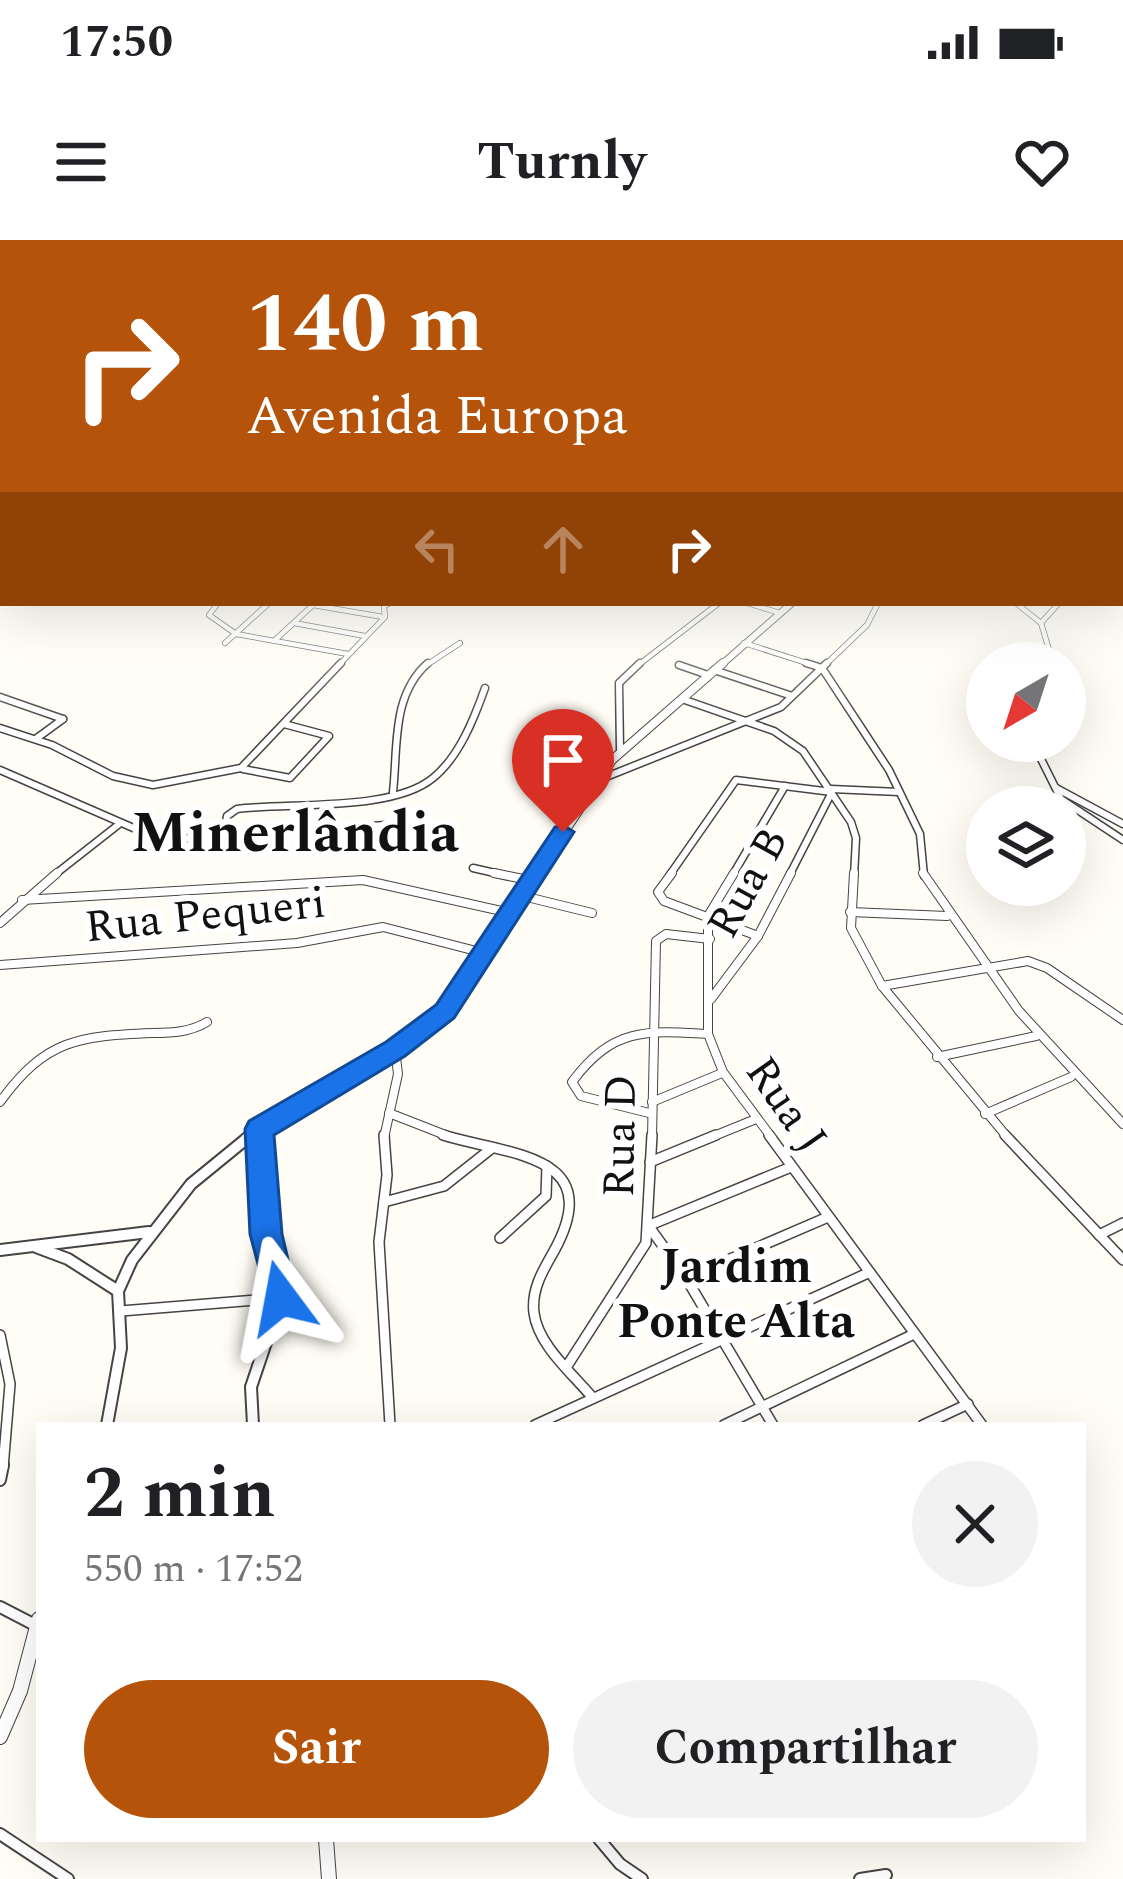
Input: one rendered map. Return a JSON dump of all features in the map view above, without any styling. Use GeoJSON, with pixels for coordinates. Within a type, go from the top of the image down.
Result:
{"type":"FeatureCollection","features":[{"type":"Feature","properties":{"kind":"street"},"geometry":{"type":"LineString","coordinates":[[216,606],[209,615],[236,634],[349,655]]}},
{"type":"Feature","properties":{"kind":"street"},"geometry":{"type":"LineString","coordinates":[[225,643],[266,606]]}},
{"type":"Feature","properties":{"kind":"street"},"geometry":{"type":"LineString","coordinates":[[274,641],[312,606]]}},
{"type":"Feature","properties":{"kind":"street"},"geometry":{"type":"LineString","coordinates":[[325,606],[385,617]]}},
{"type":"Feature","properties":{"kind":"street"},"geometry":{"type":"LineString","coordinates":[[241,768],[385,617],[384,606]]}},
{"type":"Feature","properties":{"kind":"street"},"geometry":{"type":"LineString","coordinates":[[620,751],[619,683],[651,652],[715,606]]}},
{"type":"Feature","properties":{"kind":"street"},"geometry":{"type":"LineString","coordinates":[[757,606],[780,613]]}},
{"type":"Feature","properties":{"kind":"street"},"geometry":{"type":"LineString","coordinates":[[108,1422],[117,1389],[118,1292],[151,1232],[211,1164],[259,1129],[435,1022],[462,992],[604,769],[789,606]]}},
{"type":"Feature","properties":{"kind":"street"},"geometry":{"type":"LineString","coordinates":[[594,782],[773,712],[874,616],[877,606]]}},
{"type":"Feature","properties":{"kind":"street"},"geometry":{"type":"LineString","coordinates":[[1021,606],[1041,622],[1047,642]]}},
{"type":"Feature","properties":{"kind":"street"},"geometry":{"type":"LineString","coordinates":[[1029,611],[1032,606]]}},
{"type":"Feature","properties":{"kind":"street"},"geometry":{"type":"LineString","coordinates":[[1041,622],[1056,606]]}},
{"type":"Feature","properties":{"kind":"street"},"geometry":{"type":"LineString","coordinates":[[294,623],[367,636]]}},
{"type":"Feature","properties":{"kind":"street"},"geometry":{"type":"LineString","coordinates":[[393,792],[398,706],[422,666],[460,643]]}},
{"type":"Feature","properties":{"kind":"street"},"geometry":{"type":"LineString","coordinates":[[744,644],[822,668],[880,754],[920,834],[925,880],[1036,1036],[1123,1124]]}},
{"type":"Feature","properties":{"kind":"street"},"geometry":{"type":"LineString","coordinates":[[679,665],[792,696]]}},
{"type":"Feature","properties":{"kind":"street"},"geometry":{"type":"LineString","coordinates":[[223,838],[226,816],[237,809],[344,802],[433,778],[470,725],[485,688]]}},
{"type":"Feature","properties":{"kind":"street"},"geometry":{"type":"LineString","coordinates":[[0,697],[63,717],[35,739]]}},
{"type":"Feature","properties":{"kind":"street"},"geometry":{"type":"LineString","coordinates":[[681,698],[796,742],[832,790],[856,838],[851,928],[882,986],[985,1114],[1123,1260]]}},
{"type":"Feature","properties":{"kind":"street"},"geometry":{"type":"LineString","coordinates":[[0,728],[35,739],[97,770],[153,785],[241,768],[290,778],[329,736],[284,724]]}},
{"type":"Feature","properties":{"kind":"street"},"geometry":{"type":"LineString","coordinates":[[604,769],[615,773]]}},
{"type":"Feature","properties":{"kind":"street"},"geometry":{"type":"LineString","coordinates":[[0,770],[161,841],[401,824]]}},
{"type":"Feature","properties":{"kind":"street"},"geometry":{"type":"LineString","coordinates":[[758,936],[664,901],[658,892],[736,780],[898,792]]}},
{"type":"Feature","properties":{"kind":"street"},"geometry":{"type":"LineString","coordinates":[[708,916],[784,786]]}},
{"type":"Feature","properties":{"kind":"street","name":"Rua B"},"geometry":{"type":"LineString","coordinates":[[710,1000],[758,936],[832,790]]}},
{"type":"Feature","properties":{"kind":"street"},"geometry":{"type":"LineString","coordinates":[[1086,804],[1123,824]]}},
{"type":"Feature","properties":{"kind":"street"},"geometry":{"type":"LineString","coordinates":[[1086,816],[1123,840]]}},
{"type":"Feature","properties":{"kind":"street"},"geometry":{"type":"LineString","coordinates":[[0,923],[22,900],[118,825]]}},
{"type":"Feature","properties":{"kind":"street"},"geometry":{"type":"LineString","coordinates":[[473,868],[532,880]]}},
{"type":"Feature","properties":{"kind":"street"},"geometry":{"type":"LineString","coordinates":[[22,900],[363,880],[511,914]]}},
{"type":"Feature","properties":{"kind":"street"},"geometry":{"type":"LineString","coordinates":[[523,896],[592,913]]}},
{"type":"Feature","properties":{"kind":"street"},"geometry":{"type":"LineString","coordinates":[[850,912],[949,916]]}},
{"type":"Feature","properties":{"kind":"street","name":"Rua J"},"geometry":{"type":"LineString","coordinates":[[708,916],[708,1034],[723,1072],[980,1422]]}},
{"type":"Feature","properties":{"kind":"street","name":"Rua Pequeri"},"geometry":{"type":"LineString","coordinates":[[0,965],[297,943],[383,927],[486,953]]}},
{"type":"Feature","properties":{"kind":"street","name":"Rua D"},"geometry":{"type":"LineString","coordinates":[[567,1366],[646,1243],[650,1226],[651,1030],[657,938],[671,934],[710,939]]}},
{"type":"Feature","properties":{"kind":"street"},"geometry":{"type":"LineString","coordinates":[[882,986],[1033,962],[1123,1019]]}},
{"type":"Feature","properties":{"kind":"street"},"geometry":{"type":"LineString","coordinates":[[0,1102],[32,1060],[60,1042],[187,1033],[207,1022]]}},
{"type":"Feature","properties":{"kind":"street"},"geometry":{"type":"LineString","coordinates":[[708,1034],[638,1029],[619,1037],[572,1082],[581,1096],[650,1107],[723,1072]]}},
{"type":"Feature","properties":{"kind":"street"},"geometry":{"type":"LineString","coordinates":[[935,1057],[1036,1036]]}},
{"type":"Feature","properties":{"kind":"street"},"geometry":{"type":"LineString","coordinates":[[390,1422],[379,1260],[384,1135],[398,1074],[395,1049]]}},
{"type":"Feature","properties":{"kind":"street"},"geometry":{"type":"LineString","coordinates":[[985,1114],[1071,1076]]}},
{"type":"Feature","properties":{"kind":"street"},"geometry":{"type":"LineString","coordinates":[[389,1113],[447,1137],[547,1165],[566,1186],[572,1208],[565,1236],[537,1282],[534,1316],[592,1397]]}},
{"type":"Feature","properties":{"kind":"street"},"geometry":{"type":"LineString","coordinates":[[650,1162],[756,1119]]}},
{"type":"Feature","properties":{"kind":"street"},"geometry":{"type":"LineString","coordinates":[[253,1422],[251,1387],[281,1298],[266,1234],[259,1129]]}},
{"type":"Feature","properties":{"kind":"street"},"geometry":{"type":"LineString","coordinates":[[384,1202],[440,1189],[463,1176],[492,1148]]}},
{"type":"Feature","properties":{"kind":"street"},"geometry":{"type":"LineString","coordinates":[[500,1238],[546,1196],[547,1165]]}},
{"type":"Feature","properties":{"kind":"street"},"geometry":{"type":"LineString","coordinates":[[771,1422],[650,1226],[791,1167]]}},
{"type":"Feature","properties":{"kind":"street"},"geometry":{"type":"LineString","coordinates":[[686,1278],[828,1217]]}},
{"type":"Feature","properties":{"kind":"street"},"geometry":{"type":"LineString","coordinates":[[1099,1235],[1123,1223]]}},
{"type":"Feature","properties":{"kind":"street"},"geometry":{"type":"LineString","coordinates":[[0,1250],[151,1232]]}},
{"type":"Feature","properties":{"kind":"street"},"geometry":{"type":"LineString","coordinates":[[68,1259],[78,1239]]}},
{"type":"Feature","properties":{"kind":"street"},"geometry":{"type":"LineString","coordinates":[[25,1246],[68,1259],[118,1292]]}},
{"type":"Feature","properties":{"kind":"street"},"geometry":{"type":"LineString","coordinates":[[541,1422],[868,1273]]}},
{"type":"Feature","properties":{"kind":"street"},"geometry":{"type":"LineString","coordinates":[[121,1311],[281,1298]]}},
{"type":"Feature","properties":{"kind":"street"},"geometry":{"type":"LineString","coordinates":[[730,1422],[913,1334]]}},
{"type":"Feature","properties":{"kind":"street"},"geometry":{"type":"LineString","coordinates":[[0,1335],[6,1342],[9,1368],[0,1480]]}},
{"type":"Feature","properties":{"kind":"street"},"geometry":{"type":"LineString","coordinates":[[929,1422],[968,1404]]}},
{"type":"Feature","properties":{"kind":"street"},"geometry":{"type":"LineString","coordinates":[[0,1606],[36,1621]]}},
{"type":"Feature","properties":{"kind":"street"},"geometry":{"type":"LineString","coordinates":[[0,1738],[20,1691],[36,1630]]}},
{"type":"Feature","properties":{"kind":"street"},"geometry":{"type":"LineString","coordinates":[[0,1834],[68,1879]]}},
{"type":"Feature","properties":{"kind":"street"},"geometry":{"type":"LineString","coordinates":[[326,1842],[329,1879]]}},
{"type":"Feature","properties":{"kind":"street"},"geometry":{"type":"LineString","coordinates":[[602,1842],[620,1864],[642,1879]]}},
{"type":"Feature","properties":{"kind":"street"},"geometry":{"type":"LineString","coordinates":[[860,1879],[886,1875]]}},
{"type":"Feature","properties":{"kind":"district","name":"Minerlândia"},"geometry":{"type":"Point","coordinates":[295,831]}},
{"type":"Feature","properties":{"kind":"district","name":"Jardim Ponte Alta"},"geometry":{"type":"Point","coordinates":[736,1292]}},
{"type":"Feature","properties":{"kind":"route"},"geometry":{"type":"LineString","coordinates":[[281,1298],[266,1234],[259,1129],[435,1022],[462,992],[563,832]]}}]}
